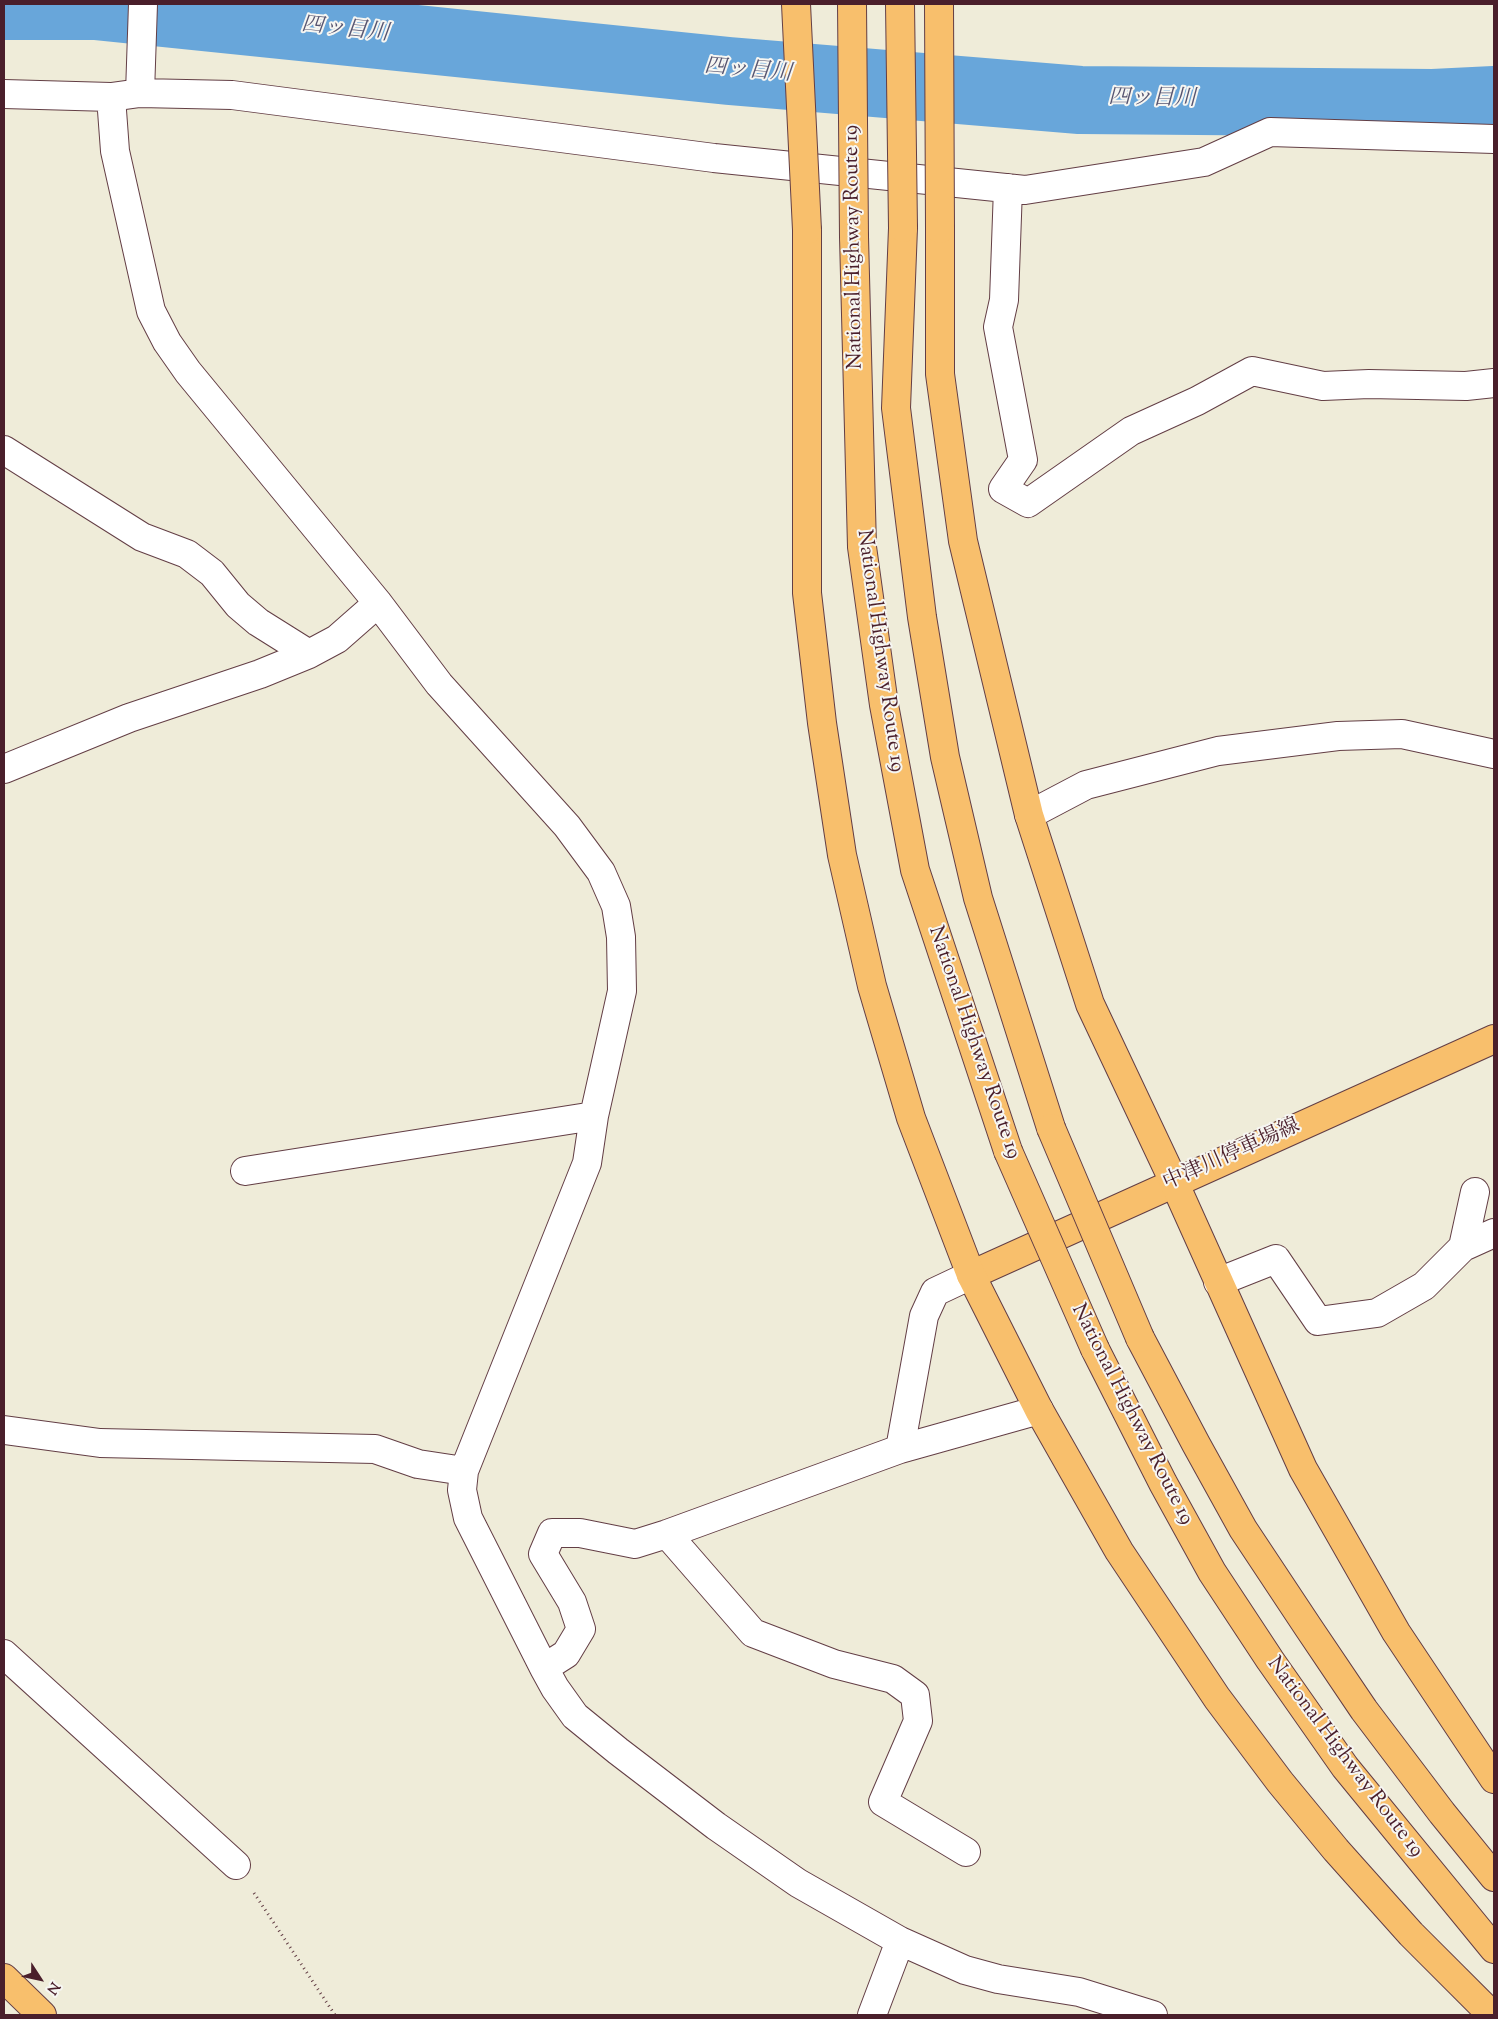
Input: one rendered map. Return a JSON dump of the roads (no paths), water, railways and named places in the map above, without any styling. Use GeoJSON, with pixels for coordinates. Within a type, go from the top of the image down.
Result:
{"type":"FeatureCollection","features":[{"type":"Feature","properties":{"kind":"main road"},"geometry":{"type":"LineString","coordinates":[[796,4],[807,230],[807,593],[822,723],[840,846],[872,986],[911,1118],[971,1275],[1039,1410],[1119,1551],[1234,1721],[1280,1782],[1411,1934],[1492,2015]]}},
{"type":"Feature","properties":{"kind":"main road","name":"National Highway Route 19"},"geometry":{"type":"LineString","coordinates":[[852,4],[854,237],[862,548],[884,705],[914,870],[1008,1151],[1095,1350],[1163,1483],[1212,1572],[1270,1660],[1345,1767],[1494,1950]]}},
{"type":"Feature","properties":{"kind":"main road","name":"National Highway Route 19"},"geometry":{"type":"LineString","coordinates":[[900,4],[903,228],[896,408],[925,636],[945,757],[978,898],[1051,1128],[1140,1338],[1243,1528],[1308,1628],[1364,1710],[1442,1814],[1494,1877]]}},
{"type":"Feature","properties":{"kind":"main road"},"geometry":{"type":"LineString","coordinates":[[939,4],[940,374],[963,541],[1029,815],[1090,1004],[1174,1182],[1303,1469],[1396,1632],[1494,1780]]}},
{"type":"Feature","properties":{"kind":"main road","name":"中津川停車場線"},"geometry":{"type":"LineString","coordinates":[[971,1275],[1494,1039]]}},
{"type":"Feature","properties":{"kind":"main road"},"geometry":{"type":"LineString","coordinates":[[4,1978],[42,2015]]}},
{"type":"Feature","properties":{"kind":"street"},"geometry":{"type":"LineString","coordinates":[[140,93],[143,4]]}},
{"type":"Feature","properties":{"kind":"street"},"geometry":{"type":"LineString","coordinates":[[4,94],[111,97],[140,93],[232,95],[714,158],[1025,190],[1204,162],[1270,132],[1494,138]]}},
{"type":"Feature","properties":{"kind":"street"},"geometry":{"type":"LineString","coordinates":[[111,97],[115,151],[152,311],[167,342],[188,372],[378,603],[439,684],[567,826],[601,872],[616,906],[621,937],[622,991],[594,1116],[588,1163],[464,1471],[462,1490],[468,1518],[544,1668],[555,1688],[575,1716],[716,1826],[798,1883],[900,1941],[965,1970],[998,1979],[1079,1992],[1153,2015]]}},
{"type":"Feature","properties":{"kind":"street"},"geometry":{"type":"LineString","coordinates":[[1008,188],[1004,300],[998,327],[1023,460],[1003,489],[1028,502],[1131,431],[1197,401],[1252,371],[1323,386],[1368,384],[1466,386],[1494,383]]}},
{"type":"Feature","properties":{"kind":"street"},"geometry":{"type":"LineString","coordinates":[[4,450],[142,537],[187,554],[212,573],[238,605],[252,617],[309,654]]}},
{"type":"Feature","properties":{"kind":"street"},"geometry":{"type":"LineString","coordinates":[[4,769],[129,718],[260,674],[309,654],[337,639],[357,624],[378,603]]}},
{"type":"Feature","properties":{"kind":"street"},"geometry":{"type":"LineString","coordinates":[[1029,815],[1086,785],[1218,750],[1338,736],[1402,734],[1494,754]]}},
{"type":"Feature","properties":{"kind":"street"},"geometry":{"type":"LineString","coordinates":[[245,1172],[594,1116]]}},
{"type":"Feature","properties":{"kind":"street"},"geometry":{"type":"LineString","coordinates":[[1462,1247],[1475,1192]]}},
{"type":"Feature","properties":{"kind":"street"},"geometry":{"type":"LineString","coordinates":[[1218,1282],[1276,1259],[1318,1320],[1377,1312],[1424,1286],[1462,1247],[1494,1233]]}},
{"type":"Feature","properties":{"kind":"street"},"geometry":{"type":"LineString","coordinates":[[900,1449],[924,1316],[935,1292],[971,1275]]}},
{"type":"Feature","properties":{"kind":"street"},"geometry":{"type":"LineString","coordinates":[[544,1668],[566,1654],[581,1629],[572,1602],[543,1554],[552,1533],[580,1533],[635,1544],[900,1449],[1039,1410]]}},
{"type":"Feature","properties":{"kind":"street"},"geometry":{"type":"LineString","coordinates":[[4,1430],[100,1443],[375,1449],[418,1464],[464,1471]]}},
{"type":"Feature","properties":{"kind":"street"},"geometry":{"type":"LineString","coordinates":[[666,1534],[753,1633],[834,1664],[893,1680],[915,1695],[918,1721],[884,1802],[966,1852]]}},
{"type":"Feature","properties":{"kind":"street"},"geometry":{"type":"LineString","coordinates":[[4,1654],[236,1865]]}},
{"type":"Feature","properties":{"kind":"street"},"geometry":{"type":"LineString","coordinates":[[872,2015],[900,1941]]}},
{"type":"Feature","properties":{"kind":"waterway","name":"四ッ目川"},"geometry":{"type":"LineString","coordinates":[[4,6],[95,6],[729,71],[1080,100],[1433,103],[1494,100]]}}]}
